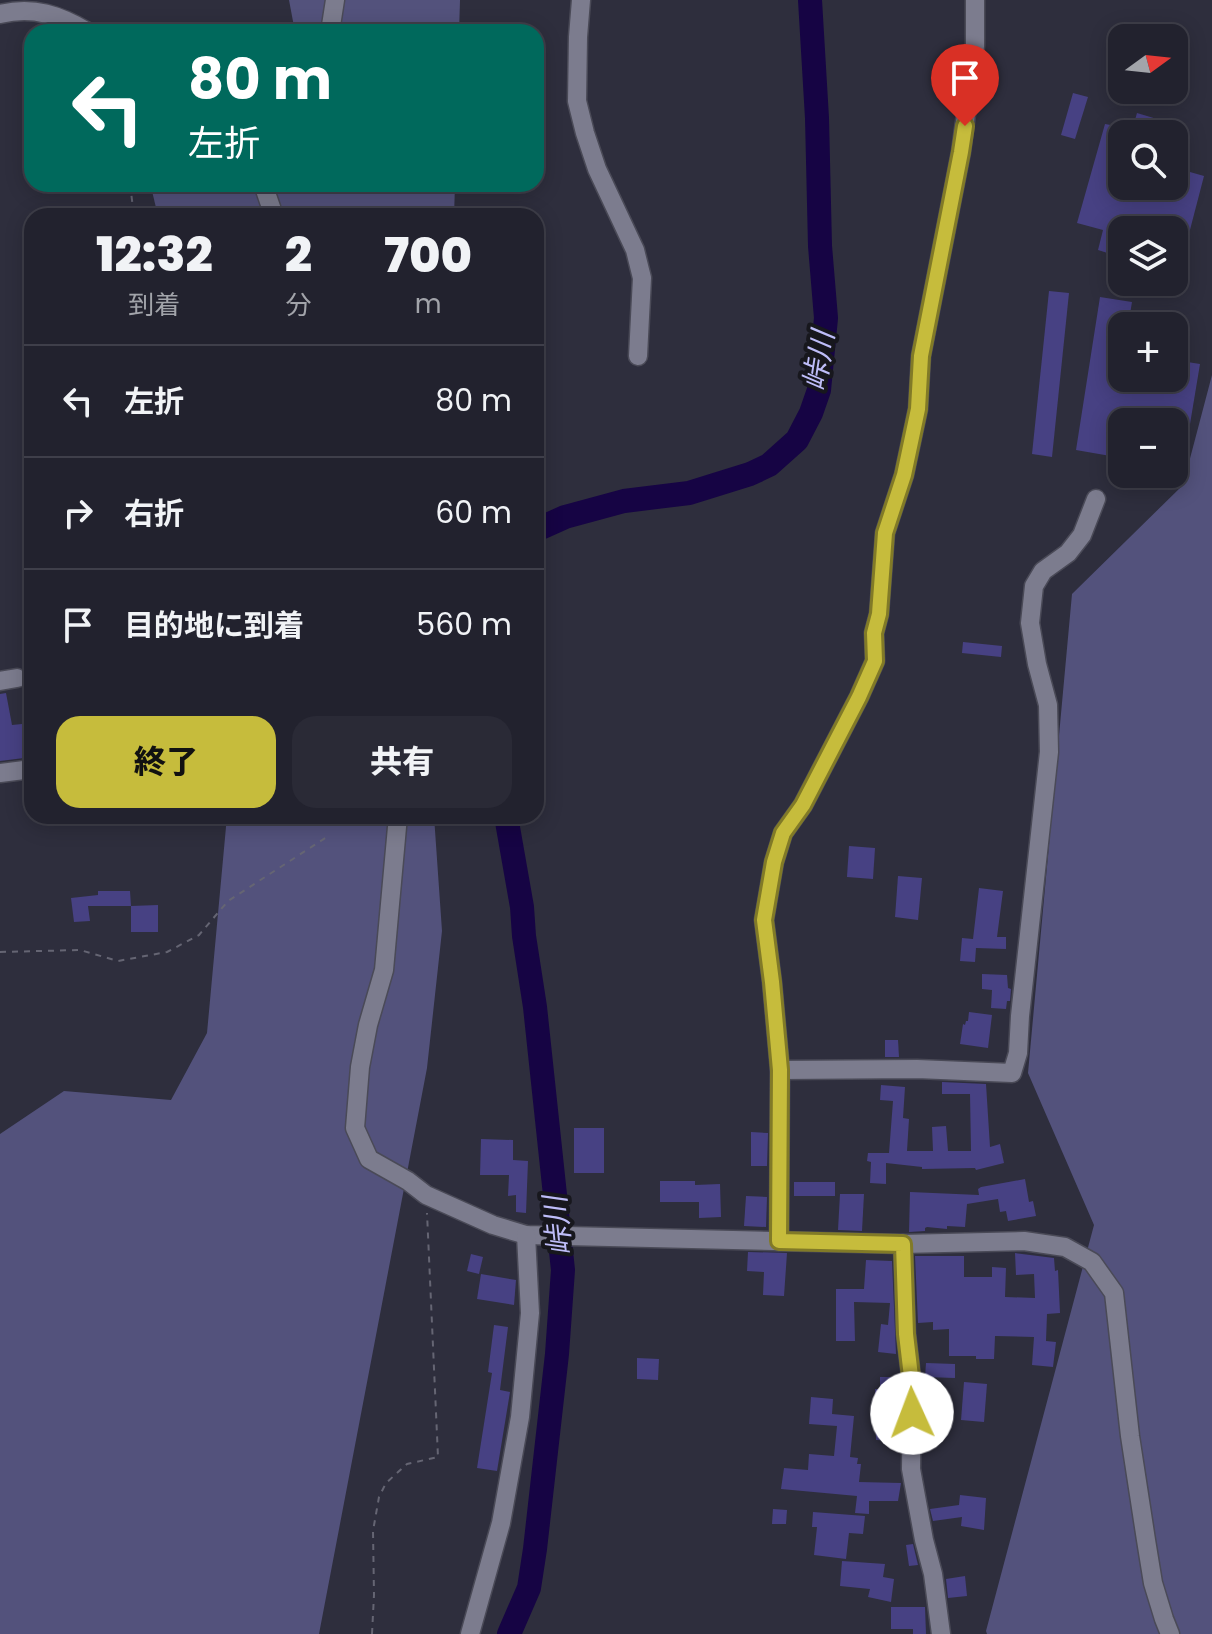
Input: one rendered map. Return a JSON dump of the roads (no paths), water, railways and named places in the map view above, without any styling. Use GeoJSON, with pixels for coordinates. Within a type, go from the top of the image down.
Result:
{"type":"FeatureCollection","features":[{"type":"Feature","properties":{"kind":"street"},"geometry":{"type":"LineString","coordinates":[[331,24],[335,0]]}},
{"type":"Feature","properties":{"kind":"street"},"geometry":{"type":"LineString","coordinates":[[581,0],[577,101],[597,169],[635,250],[642,278],[638,356]]}},
{"type":"Feature","properties":{"kind":"street"},"geometry":{"type":"LineString","coordinates":[[779,1241],[780,1070],[764,920],[774,862],[783,833],[803,805],[875,661],[874,633],[879,614],[885,533],[904,475],[918,409],[921,356],[961,152],[975,46],[975,0]]}},
{"type":"Feature","properties":{"kind":"street"},"geometry":{"type":"LineString","coordinates":[[0,14],[18,10],[37,11],[74,24]]}},
{"type":"Feature","properties":{"kind":"street"},"geometry":{"type":"LineString","coordinates":[[780,1070],[917,1069],[1012,1073],[1018,1053],[1049,752],[1048,705],[1030,623],[1034,586],[1043,571],[1068,553],[1082,535],[1096,499]]}},
{"type":"Feature","properties":{"kind":"street"},"geometry":{"type":"LineString","coordinates":[[0,773],[24,770]]}},
{"type":"Feature","properties":{"kind":"street"},"geometry":{"type":"LineString","coordinates":[[397,824],[384,970],[360,1067],[355,1128],[369,1159],[426,1195],[493,1225],[526,1235],[903,1244],[1024,1241],[1065,1247],[1092,1262],[1114,1293],[1130,1436],[1153,1583],[1170,1634]]}},
{"type":"Feature","properties":{"kind":"street"},"geometry":{"type":"LineString","coordinates":[[470,1634],[501,1523],[520,1417],[530,1313],[526,1235]]}},
{"type":"Feature","properties":{"kind":"street"},"geometry":{"type":"LineString","coordinates":[[903,1244],[906,1334],[912,1385],[911,1469],[933,1574],[941,1634]]}},
{"type":"Feature","properties":{"kind":"waterway","name":"峠川"},"geometry":{"type":"LineString","coordinates":[[544,526],[565,517],[624,501],[689,493],[750,474],[769,465],[797,440],[811,413],[819,390],[826,318],[810,0]]}},
{"type":"Feature","properties":{"kind":"waterway","name":"峠川"},"geometry":{"type":"LineString","coordinates":[[507,824],[535,1007],[563,1270],[557,1354],[535,1549],[529,1588],[509,1634]]}}]}
